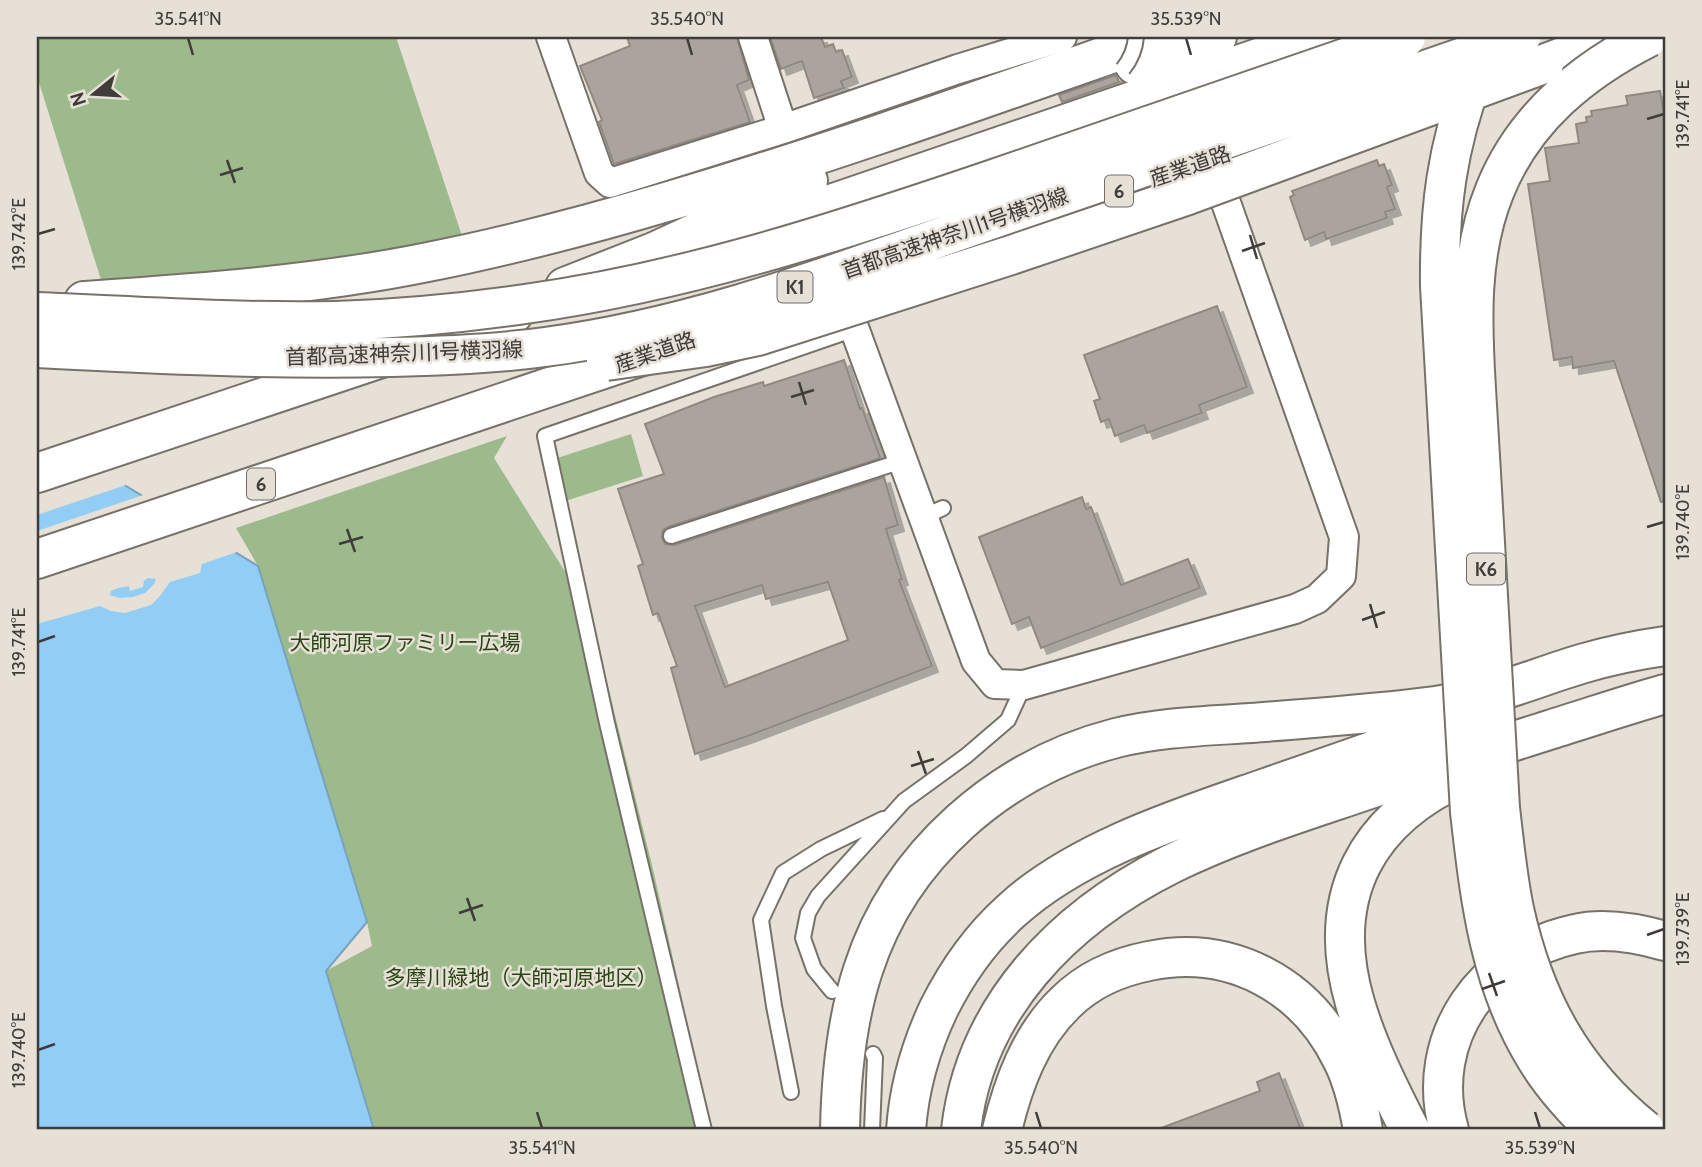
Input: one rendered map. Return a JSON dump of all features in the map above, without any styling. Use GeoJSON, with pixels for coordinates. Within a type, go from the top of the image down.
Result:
{"type":"FeatureCollection","features":[{"type":"Feature","properties":{"kind":"main road"},"geometry":{"type":"LineString","coordinates":[[37,304],[192,293],[377,272],[561,231],[722,186],[1159,37]]}},
{"type":"Feature","properties":{"kind":"main road"},"geometry":{"type":"LineString","coordinates":[[37,473],[527,298],[571,285],[654,252],[793,187],[1130,53],[1217,37]]}},
{"type":"Feature","properties":{"kind":"main road"},"geometry":{"type":"LineString","coordinates":[[466,321],[784,220],[1320,37]]}},
{"type":"Feature","properties":{"kind":"main road","name":"首都高速神奈川1号横羽線"},"geometry":{"type":"LineString","coordinates":[[37,312],[183,318],[333,321],[397,318],[466,321],[663,280],[866,223],[1406,37]]}},
{"type":"Feature","properties":{"kind":"main road","name":"K6"},"geometry":{"type":"LineString","coordinates":[[1494,37],[1473,75],[1459,116],[1443,197],[1440,239],[1443,339],[1470,811],[1485,927],[1505,993],[1519,1028],[1537,1060],[1556,1087],[1596,1130]]}},
{"type":"Feature","properties":{"kind":"main road","name":"産業道路"},"geometry":{"type":"LineString","coordinates":[[37,559],[814,298],[1210,158],[1580,37]]}},
{"type":"Feature","properties":{"kind":"main road","name":"首都高速神奈川1号横羽線"},"geometry":{"type":"LineString","coordinates":[[37,348],[331,359],[442,369],[523,369],[706,347],[758,336],[1188,195],[1533,50],[1615,37]]}},
{"type":"Feature","properties":{"kind":"main road","name":"K6"},"geometry":{"type":"LineString","coordinates":[[1645,1130],[1622,1112],[1597,1086],[1558,1030],[1542,999],[1514,910],[1500,808],[1473,294],[1484,224],[1494,191],[1508,161],[1526,134],[1570,87],[1601,64],[1649,37]]}},
{"type":"Feature","properties":{"kind":"main road"},"geometry":{"type":"LineString","coordinates":[[840,1130],[844,1058],[850,1016],[863,968],[882,924],[902,888],[926,856],[954,827],[1014,780],[1046,763],[1118,738],[1178,728],[1323,718],[1447,704],[1512,688],[1609,656],[1665,647]]}},
{"type":"Feature","properties":{"kind":"main road"},"geometry":{"type":"LineString","coordinates":[[906,1130],[917,1067],[930,1027],[947,993],[988,934],[1012,910],[1042,887],[1112,848],[1193,814],[1665,647]]}},
{"type":"Feature","properties":{"kind":"main road"},"geometry":{"type":"LineString","coordinates":[[961,1130],[970,1080],[980,1052],[1009,998],[1030,972],[1078,923],[1107,901],[1171,864],[1243,833],[1426,769],[1659,695]]}},
{"type":"Feature","properties":{"kind":"main road"},"geometry":{"type":"LineString","coordinates":[[1410,1130],[1365,1033],[1348,974],[1346,913],[1351,888],[1360,866],[1374,843],[1392,822],[1434,791],[1491,763],[1659,695]]}},
{"type":"Feature","properties":{"kind":"main road"},"geometry":{"type":"LineString","coordinates":[[1450,1130],[1443,1092],[1445,1063],[1453,1034],[1465,1009],[1500,968],[1524,952],[1577,933],[1633,933],[1665,941]]}},
{"type":"Feature","properties":{"kind":"main road"},"geometry":{"type":"LineString","coordinates":[[1003,1130],[1009,1100],[1019,1073],[1047,1023],[1064,1003],[1086,985],[1111,972],[1137,963],[1192,957],[1220,960],[1246,967],[1282,987],[1312,1014],[1329,1035],[1343,1061],[1363,1130]]}},
{"type":"Feature","properties":{"kind":"street"},"geometry":{"type":"LineString","coordinates":[[551,37],[599,173],[610,183],[1062,37]]}},
{"type":"Feature","properties":{"kind":"street"},"geometry":{"type":"LineString","coordinates":[[752,37],[783,129]]}},
{"type":"Feature","properties":{"kind":"street"},"geometry":{"type":"LineString","coordinates":[[958,69],[988,37]]}},
{"type":"Feature","properties":{"kind":"street"},"geometry":{"type":"LineString","coordinates":[[784,220],[814,298],[852,322],[902,461],[933,512],[976,661],[995,684],[1024,685],[1295,609],[1317,599],[1341,576],[1344,537],[1210,158]]}},
{"type":"Feature","properties":{"kind":"lane"},"geometry":{"type":"LineString","coordinates":[[704,1130],[607,723],[545,436],[855,329]]}},
{"type":"Feature","properties":{"kind":"lane"},"geometry":{"type":"LineString","coordinates":[[671,536],[902,461]]}},
{"type":"Feature","properties":{"kind":"lane"},"geometry":{"type":"LineString","coordinates":[[832,992],[814,969],[803,938],[808,913],[818,895],[904,801],[966,756],[1008,720],[1024,685]]}},
{"type":"Feature","properties":{"kind":"lane"},"geometry":{"type":"LineString","coordinates":[[791,1091],[761,920],[783,873],[821,849],[891,816]]}},
{"type":"Feature","properties":{"kind":"lane"},"geometry":{"type":"LineString","coordinates":[[872,1130],[873,1054]]}},
{"type":"Feature","properties":{"kind":"green space"},"geometry":{"type":"Polygon","coordinates":[[[39,37],[396,37],[468,254],[102,283],[37,76],[39,37]]]}},
{"type":"Feature","properties":{"kind":"green space"},"geometry":{"type":"Polygon","coordinates":[[[631,434],[643,476],[553,505],[542,463],[631,434]]]}},
{"type":"Feature","properties":{"kind":"green space","name":"多摩川緑地（大師河原地区）"},"geometry":{"type":"Polygon","coordinates":[[[507,436],[494,458],[589,610],[653,869],[711,1130],[374,1130],[326,971],[372,946],[367,922],[258,566],[236,528],[507,436]]]}},
{"type":"Feature","properties":{"kind":"water"},"geometry":{"type":"Polygon","coordinates":[[[37,432],[258,566],[367,922],[326,971],[374,1130],[37,1130],[37,432]]]}},
{"type":"Feature","properties":{"kind":"pier"},"geometry":{"type":"Polygon","coordinates":[[[39,429],[129,484],[37,515],[39,429]]]}},
{"type":"Feature","properties":{"kind":"pier"},"geometry":{"type":"Polygon","coordinates":[[[146,494],[240,551],[202,564],[200,573],[170,582],[151,605],[125,613],[100,606],[37,624],[37,531],[146,494]],[[148,578],[143,587],[130,591],[129,586],[118,588],[111,591],[110,595],[119,598],[145,593],[156,579],[148,578]]]}},
{"type":"Feature","properties":{"kind":"building"},"geometry":{"type":"Polygon","coordinates":[[[627,37],[737,37],[749,80],[737,85],[750,122],[614,164],[599,122],[602,120],[580,66],[630,46],[627,37]]]}},
{"type":"Feature","properties":{"kind":"building"},"geometry":{"type":"Polygon","coordinates":[[[770,37],[821,37],[825,47],[833,44],[836,52],[842,50],[852,77],[841,81],[844,88],[814,98],[802,61],[781,69],[770,37]]]}},
{"type":"Feature","properties":{"kind":"building"},"geometry":{"type":"Polygon","coordinates":[[[1116,75],[1119,82],[1062,102],[1059,95],[1116,75]]]}},
{"type":"Feature","properties":{"kind":"building"},"geometry":{"type":"Polygon","coordinates":[[[1660,91],[1665,119],[1665,501],[1661,502],[1614,361],[1573,368],[1572,357],[1554,360],[1528,184],[1550,181],[1545,148],[1579,143],[1576,124],[1587,122],[1586,117],[1592,116],[1591,111],[1628,105],[1626,96],[1660,91]]]}},
{"type":"Feature","properties":{"kind":"building"},"geometry":{"type":"Polygon","coordinates":[[[1377,160],[1379,166],[1384,164],[1392,185],[1387,187],[1395,209],[1385,212],[1387,218],[1326,239],[1324,232],[1305,240],[1290,197],[1294,195],[1292,191],[1377,160]]]}},
{"type":"Feature","properties":{"kind":"building"},"geometry":{"type":"Polygon","coordinates":[[[1217,306],[1247,387],[1199,405],[1202,413],[1147,433],[1144,425],[1115,436],[1109,419],[1101,422],[1094,401],[1100,399],[1084,355],[1217,306]]]}},
{"type":"Feature","properties":{"kind":"building"},"geometry":{"type":"Polygon","coordinates":[[[844,360],[880,457],[668,527],[663,530],[662,538],[665,544],[674,545],[884,477],[898,525],[886,529],[902,579],[899,580],[932,666],[695,754],[671,668],[677,666],[658,613],[653,615],[638,566],[643,564],[618,489],[664,474],[645,424],[714,397],[763,382],[764,386],[844,360]],[[828,582],[766,599],[762,585],[695,606],[725,687],[848,640],[828,582]]]}},
{"type":"Feature","properties":{"kind":"building"},"geometry":{"type":"Polygon","coordinates":[[[1082,497],[1086,509],[1091,507],[1121,585],[1188,559],[1200,588],[1041,648],[1029,617],[1012,624],[979,537],[1082,497]]]}},
{"type":"Feature","properties":{"kind":"building"},"geometry":{"type":"Polygon","coordinates":[[[1279,1073],[1301,1130],[1161,1128],[1260,1091],[1257,1082],[1279,1073]]]}},
{"type":"Feature","properties":{"kind":"park label","name":"大師河原ファミリー広場"},"geometry":{"type":"Point","coordinates":[405,642]}}]}
